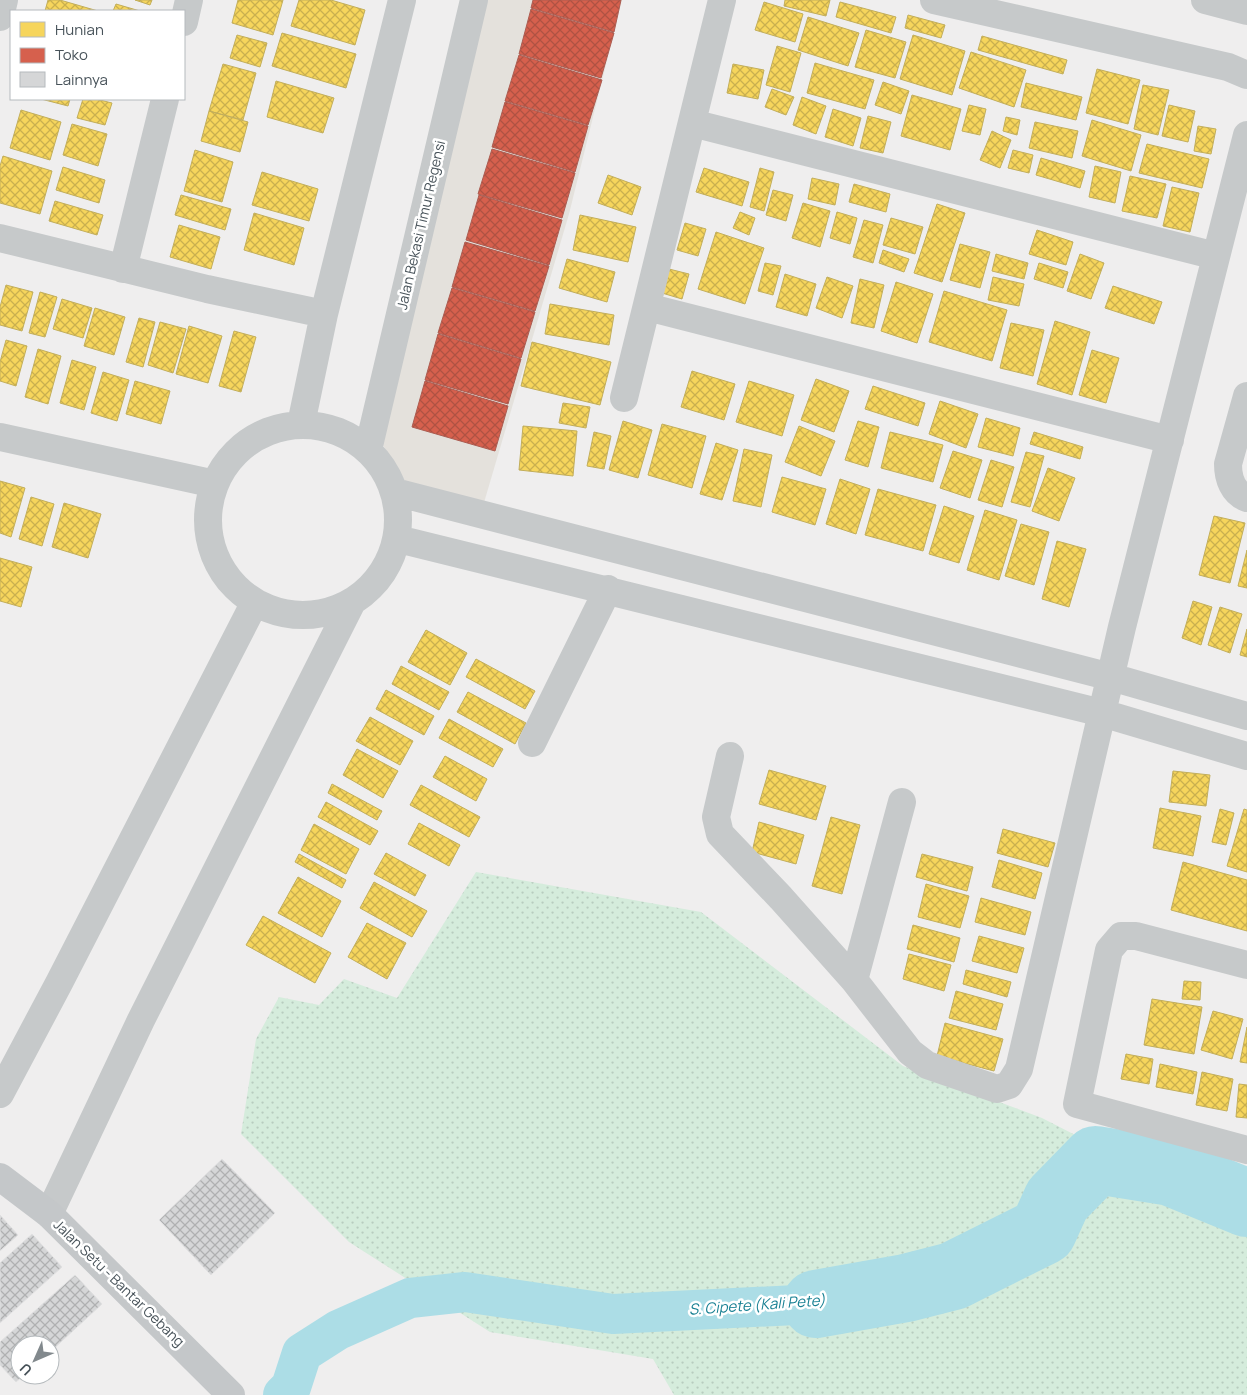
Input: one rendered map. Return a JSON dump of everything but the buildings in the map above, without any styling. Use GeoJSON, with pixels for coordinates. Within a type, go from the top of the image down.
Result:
{"type":"FeatureCollection","features":[{"type":"Feature","properties":{"kind":"main road","name":"Jalan Setu - Bantar Gebang"},"geometry":{"type":"LineString","coordinates":[[0,1177],[49,1214],[197,1359],[231,1395]]}},
{"type":"Feature","properties":{"kind":"street"},"geometry":{"type":"LineString","coordinates":[[0,17],[4,0]]}},
{"type":"Feature","properties":{"kind":"street"},"geometry":{"type":"LineString","coordinates":[[185,18],[189,0]]}},
{"type":"Feature","properties":{"kind":"street"},"geometry":{"type":"LineString","coordinates":[[301,424],[324,314],[402,0]]}},
{"type":"Feature","properties":{"kind":"street","name":"Jalan Bekasi Timur Regensi"},"geometry":{"type":"LineString","coordinates":[[368,450],[474,0]]}},
{"type":"Feature","properties":{"kind":"street"},"geometry":{"type":"LineString","coordinates":[[624,398],[722,0]]}},
{"type":"Feature","properties":{"kind":"street"},"geometry":{"type":"LineString","coordinates":[[934,0],[1228,67],[1247,75]]}},
{"type":"Feature","properties":{"kind":"street"},"geometry":{"type":"LineString","coordinates":[[1205,0],[1247,11]]}},
{"type":"Feature","properties":{"kind":"street"},"geometry":{"type":"LineString","coordinates":[[123,268],[165,100]]}},
{"type":"Feature","properties":{"kind":"street"},"geometry":{"type":"LineString","coordinates":[[692,123],[1216,256]]}},
{"type":"Feature","properties":{"kind":"street"},"geometry":{"type":"LineString","coordinates":[[730,756],[716,817],[720,834],[854,980],[910,1052],[927,1065],[997,1089],[1009,1085],[1019,1069],[1102,712],[1247,135]]}},
{"type":"Feature","properties":{"kind":"street"},"geometry":{"type":"LineString","coordinates":[[0,238],[324,314]]}},
{"type":"Feature","properties":{"kind":"street"},"geometry":{"type":"LineString","coordinates":[[647,307],[1170,440]]}},
{"type":"Feature","properties":{"kind":"street"},"geometry":{"type":"LineString","coordinates":[[1247,396],[1228,464],[1228,476],[1234,487],[1247,498]]}},
{"type":"Feature","properties":{"kind":"street"},"geometry":{"type":"LineString","coordinates":[[301,424],[324,427],[348,435],[368,450],[384,469],[395,492],[399,515],[398,539],[388,565],[373,587],[351,604],[321,614],[290,615],[255,602],[236,588],[218,565],[209,538],[208,510],[214,484],[228,460],[248,441],[273,428],[301,424]]}},
{"type":"Feature","properties":{"kind":"street"},"geometry":{"type":"LineString","coordinates":[[0,436],[214,484]]}},
{"type":"Feature","properties":{"kind":"street"},"geometry":{"type":"LineString","coordinates":[[395,492],[1111,677],[1247,716]]}},
{"type":"Feature","properties":{"kind":"street"},"geometry":{"type":"LineString","coordinates":[[398,539],[608,589],[1102,712],[1247,756]]}},
{"type":"Feature","properties":{"kind":"street"},"geometry":{"type":"LineString","coordinates":[[532,743],[608,589]]}},
{"type":"Feature","properties":{"kind":"street"},"geometry":{"type":"LineString","coordinates":[[0,1094],[255,602]]}},
{"type":"Feature","properties":{"kind":"street"},"geometry":{"type":"LineString","coordinates":[[49,1214],[145,1011],[351,604]]}},
{"type":"Feature","properties":{"kind":"street"},"geometry":{"type":"LineString","coordinates":[[854,980],[902,802]]}},
{"type":"Feature","properties":{"kind":"street"},"geometry":{"type":"LineString","coordinates":[[1247,965],[1136,936],[1121,936],[1109,950],[1076,1104],[1247,1150]]}},
{"type":"Feature","properties":{"kind":"shaded area"},"geometry":{"type":"Polygon","coordinates":[[[483,0],[622,0],[569,214],[483,506],[408,486],[381,442],[483,0]]]}},
{"type":"Feature","properties":{"kind":"green space"},"geometry":{"type":"Polygon","coordinates":[[[476,872],[701,912],[903,1066],[1042,1118],[1247,1223],[1247,1395],[674,1395],[653,1359],[490,1332],[349,1242],[241,1134],[256,1039],[279,997],[319,1005],[344,979],[397,998],[476,872]]]}},
{"type":"Feature","properties":{"kind":"waterway","name":"S. Cipete (Kali Pete)"},"geometry":{"type":"LineString","coordinates":[[816,1304],[906,1288],[953,1276],[1043,1231],[1057,1200],[1096,1160],[1171,1172],[1247,1203]]}},
{"type":"Feature","properties":{"kind":"waterway","name":"S. Cipete (Kali Pete)"},"geometry":{"type":"LineString","coordinates":[[283,1395],[291,1387],[302,1353],[338,1330],[410,1298],[465,1292],[613,1314],[816,1304]]}}]}
